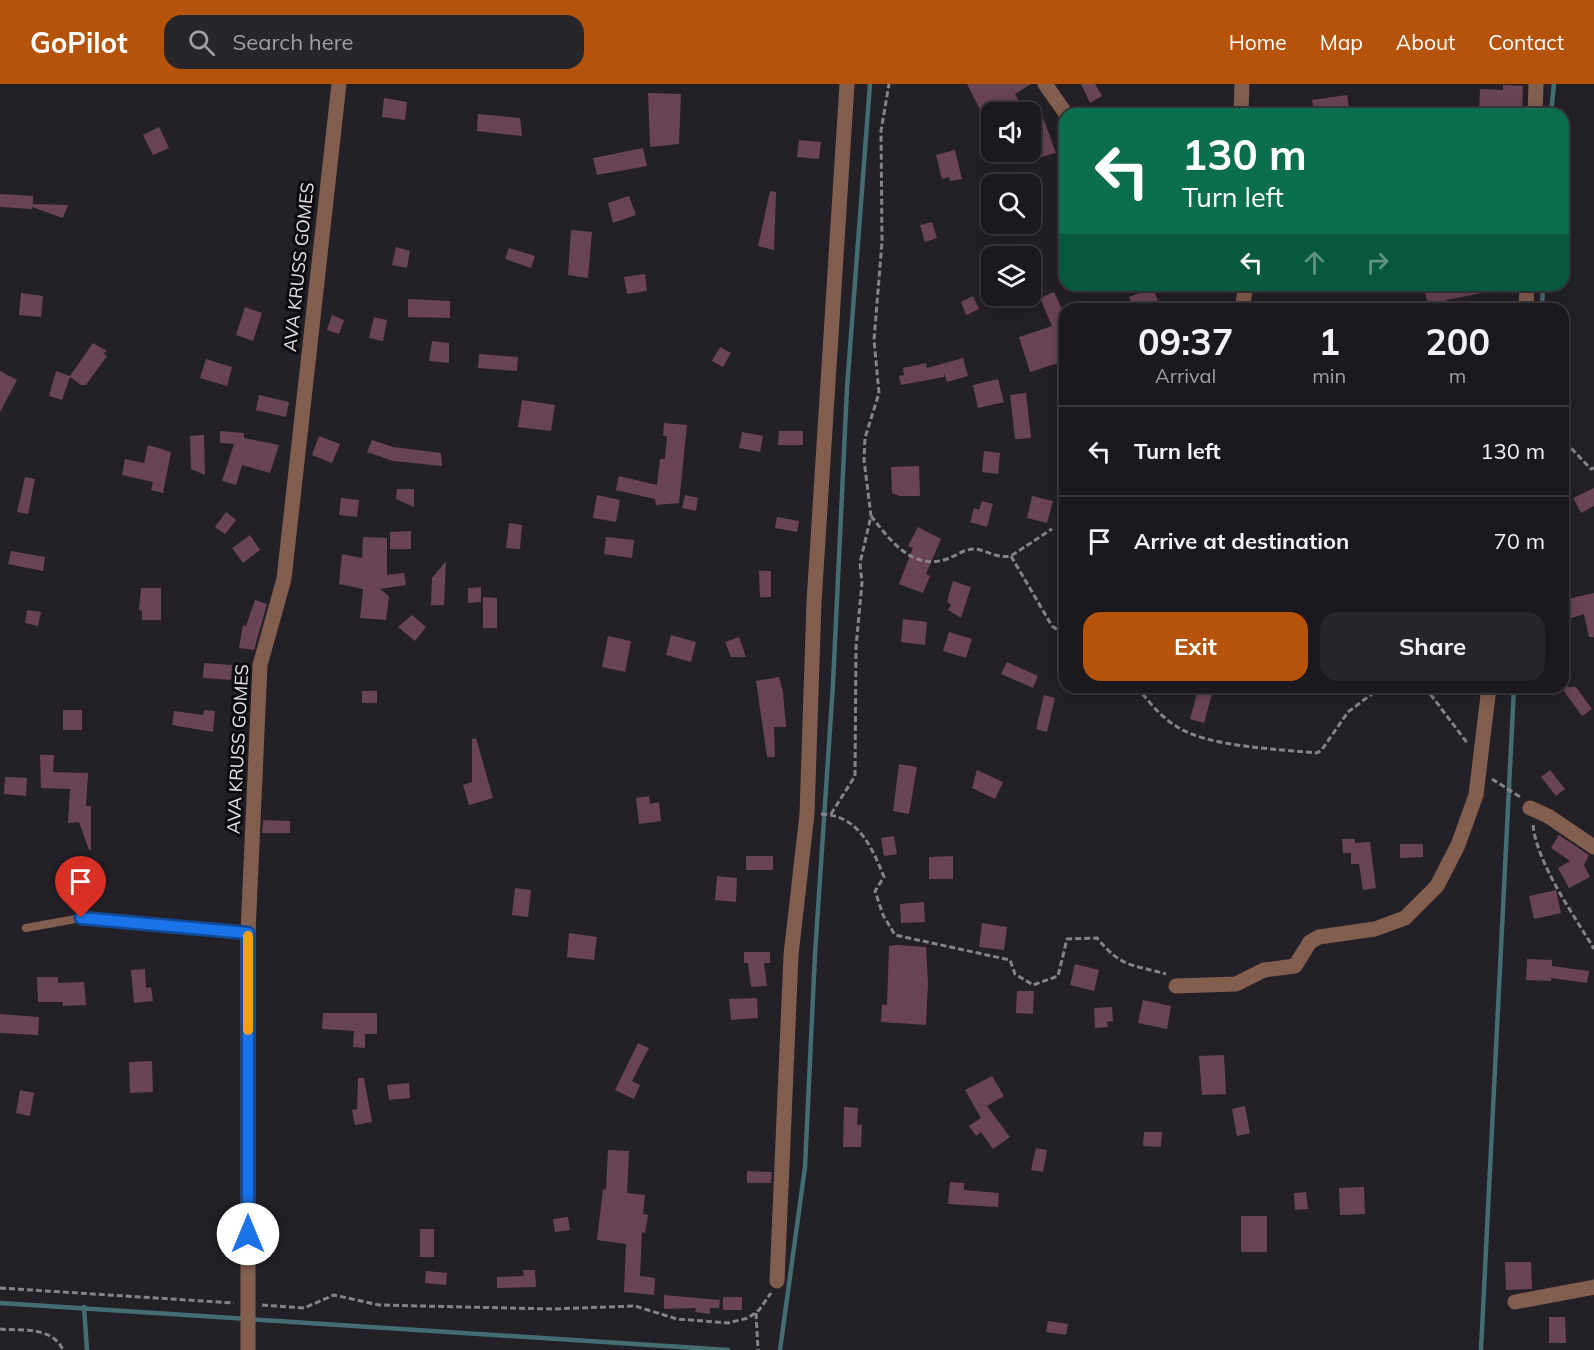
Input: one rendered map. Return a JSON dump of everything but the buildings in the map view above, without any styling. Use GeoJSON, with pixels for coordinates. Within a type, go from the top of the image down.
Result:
{"type":"FeatureCollection","features":[{"type":"Feature","properties":{"kind":"street","name":"AVA KRUSS GOMES"},"geometry":{"type":"LineString","coordinates":[[248,1350],[248,933],[260,665],[284,579],[339,84]]}},
{"type":"Feature","properties":{"kind":"street"},"geometry":{"type":"LineString","coordinates":[[777,1281],[791,955],[807,814],[814,602],[847,84]]}},
{"type":"Feature","properties":{"kind":"street"},"geometry":{"type":"LineString","coordinates":[[1045,84],[1062,108]]}},
{"type":"Feature","properties":{"kind":"street"},"geometry":{"type":"LineString","coordinates":[[1241,108],[1242,84]]}},
{"type":"Feature","properties":{"kind":"street"},"geometry":{"type":"LineString","coordinates":[[1535,108],[1536,84]]}},
{"type":"Feature","properties":{"kind":"street"},"geometry":{"type":"LineString","coordinates":[[1176,986],[1236,984],[1264,970],[1295,966],[1310,942],[1319,937],[1376,929],[1405,918],[1437,885],[1458,845],[1476,795],[1488,693]]}},
{"type":"Feature","properties":{"kind":"street"},"geometry":{"type":"LineString","coordinates":[[1530,808],[1548,816],[1594,847]]}},
{"type":"Feature","properties":{"kind":"street"},"geometry":{"type":"LineString","coordinates":[[1515,1302],[1594,1287]]}},
{"type":"Feature","properties":{"kind":"lane"},"geometry":{"type":"LineString","coordinates":[[26,928],[81,918],[248,933]]}},
{"type":"Feature","properties":{"kind":"path"},"geometry":{"type":"LineString","coordinates":[[890,84],[881,131],[882,242],[874,340],[879,393],[868,428],[864,460],[871,516],[860,563],[862,583],[857,628],[855,776],[831,814],[855,825],[874,852],[884,877],[875,891],[895,935],[1010,960],[1016,974],[1033,985],[1058,976],[1067,939],[1097,938],[1113,957],[1128,964],[1166,974],[1176,986]]}},
{"type":"Feature","properties":{"kind":"path"},"geometry":{"type":"LineString","coordinates":[[1569,447],[1591,469],[1594,468]]}},
{"type":"Feature","properties":{"kind":"path"},"geometry":{"type":"LineString","coordinates":[[871,516],[894,546],[920,560],[931,562],[975,549],[1004,557],[1011,556],[1052,529]]}},
{"type":"Feature","properties":{"kind":"path"},"geometry":{"type":"LineString","coordinates":[[1011,556],[1052,626],[1059,631]]}},
{"type":"Feature","properties":{"kind":"path"},"geometry":{"type":"LineString","coordinates":[[1143,693],[1177,727],[1198,736],[1248,746],[1316,753],[1321,751],[1348,712],[1373,693]]}},
{"type":"Feature","properties":{"kind":"path"},"geometry":{"type":"LineString","coordinates":[[1429,693],[1479,762],[1501,787],[1516,792],[1530,808],[1538,845],[1594,949]]}},
{"type":"Feature","properties":{"kind":"path"},"geometry":{"type":"LineString","coordinates":[[257,1305],[304,1308],[334,1295],[379,1305],[552,1309],[635,1306],[676,1319],[728,1323],[748,1318],[756,1313],[767,1301],[777,1281]]}},
{"type":"Feature","properties":{"kind":"path"},"geometry":{"type":"LineString","coordinates":[[0,1288],[245,1304]]}},
{"type":"Feature","properties":{"kind":"path"},"geometry":{"type":"LineString","coordinates":[[756,1313],[758,1348]]}},
{"type":"Feature","properties":{"kind":"path"},"geometry":{"type":"LineString","coordinates":[[0,1329],[52,1335],[59,1341],[63,1350]]}},
{"type":"Feature","properties":{"kind":"waterway"},"geometry":{"type":"LineString","coordinates":[[780,1350],[805,1167],[815,954],[833,684],[847,388],[870,84]]}},
{"type":"Feature","properties":{"kind":"waterway"},"geometry":{"type":"LineString","coordinates":[[1552,108],[1554,84]]}},
{"type":"Feature","properties":{"kind":"waterway"},"geometry":{"type":"LineString","coordinates":[[1542,303],[1543,291]]}},
{"type":"Feature","properties":{"kind":"waterway"},"geometry":{"type":"LineString","coordinates":[[1481,1350],[1514,693]]}},
{"type":"Feature","properties":{"kind":"waterway"},"geometry":{"type":"LineString","coordinates":[[0,1303],[728,1350]]}},
{"type":"Feature","properties":{"kind":"waterway"},"geometry":{"type":"LineString","coordinates":[[84,1307],[87,1350]]}},
{"type":"Feature","properties":{"kind":"slow traffic"},"geometry":{"type":"LineString","coordinates":[[248,936],[248,1030]]}},
{"type":"Feature","properties":{"kind":"route"},"geometry":{"type":"LineString","coordinates":[[81,918],[248,933],[248,1234]]}}]}
